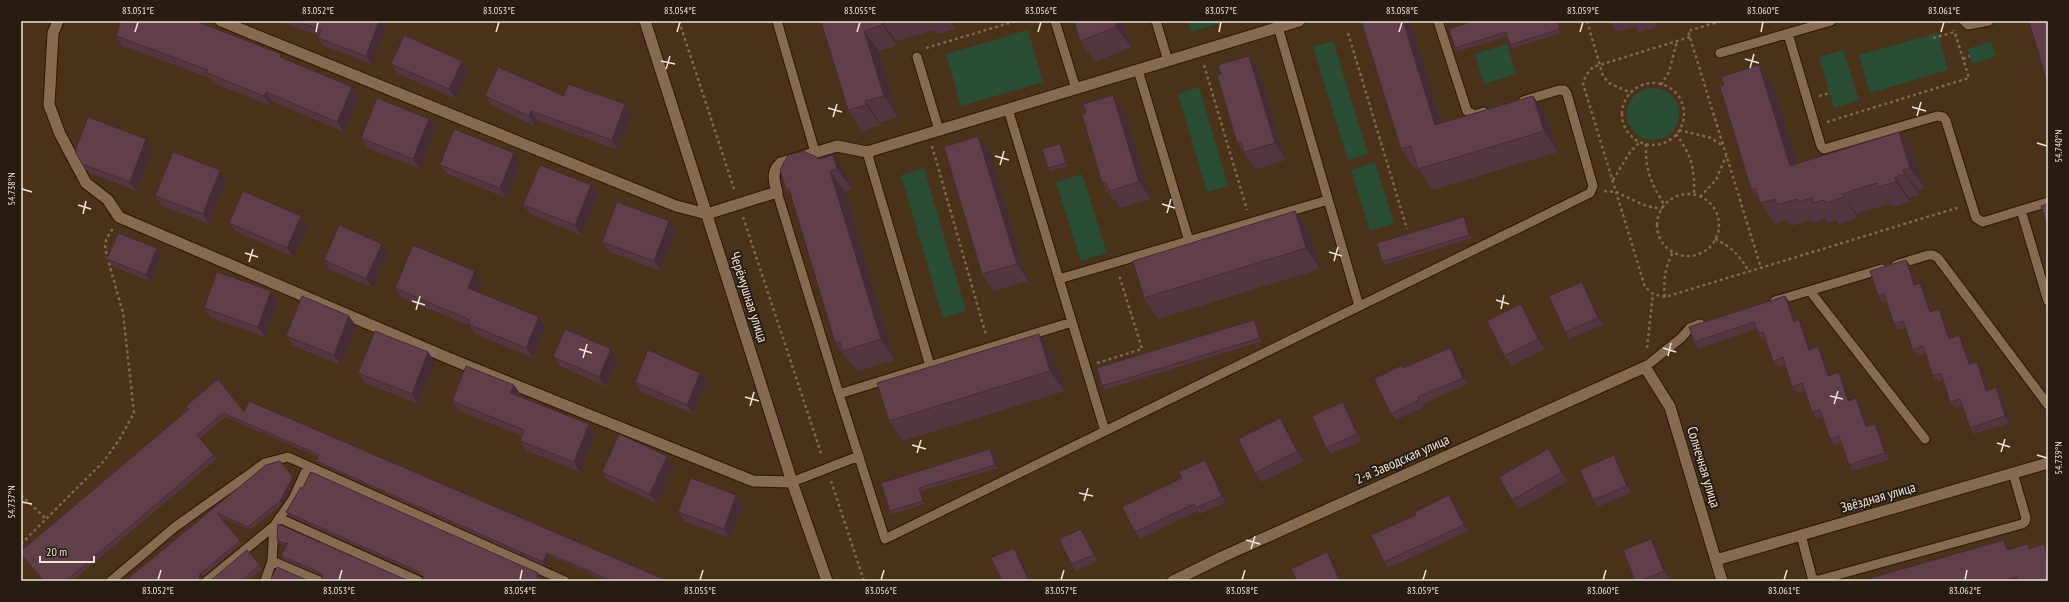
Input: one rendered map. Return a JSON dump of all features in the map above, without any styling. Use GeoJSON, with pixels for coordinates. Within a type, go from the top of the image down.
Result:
{"type":"FeatureCollection","features":[{"type":"Feature","properties":{"kind":"street"},"geometry":{"type":"LineString","coordinates":[[58,21],[53,33],[49,104],[60,134],[86,183],[108,200],[119,217],[453,360],[753,481],[792,482]]}},
{"type":"Feature","properties":{"kind":"street"},"geometry":{"type":"LineString","coordinates":[[221,21],[676,206],[707,214],[777,192],[774,179],[776,167],[781,163],[837,146],[867,152],[1299,21]]}},
{"type":"Feature","properties":{"kind":"street","name":"Черёмушная улица"},"geometry":{"type":"LineString","coordinates":[[645,21],[792,482],[828,581]]}},
{"type":"Feature","properties":{"kind":"street","name":"Солнечная улица"},"geometry":{"type":"LineString","coordinates":[[1645,367],[1670,407],[1722,581]]}},
{"type":"Feature","properties":{"kind":"street","name":"2-я Заводская улица"},"geometry":{"type":"LineString","coordinates":[[1173,581],[1222,557],[1645,367]]}},
{"type":"Feature","properties":{"kind":"street","name":"Звёздная улица"},"geometry":{"type":"LineString","coordinates":[[1716,560],[2048,463]]}},
{"type":"Feature","properties":{"kind":"lane"},"geometry":{"type":"LineString","coordinates":[[777,21],[815,152]]}},
{"type":"Feature","properties":{"kind":"lane"},"geometry":{"type":"LineString","coordinates":[[1055,21],[1076,89]]}},
{"type":"Feature","properties":{"kind":"lane"},"geometry":{"type":"LineString","coordinates":[[1156,21],[1168,61]]}},
{"type":"Feature","properties":{"kind":"lane"},"geometry":{"type":"LineString","coordinates":[[1438,21],[1467,111],[1475,115],[1497,108]]}},
{"type":"Feature","properties":{"kind":"lane"},"geometry":{"type":"LineString","coordinates":[[1720,53],[1831,21]]}},
{"type":"Feature","properties":{"kind":"lane"},"geometry":{"type":"LineString","coordinates":[[1964,21],[1968,25],[1973,26],[1989,21]]}},
{"type":"Feature","properties":{"kind":"lane"},"geometry":{"type":"LineString","coordinates":[[1278,28],[1359,306]]}},
{"type":"Feature","properties":{"kind":"lane"},"geometry":{"type":"LineString","coordinates":[[1788,34],[1821,146],[1824,149],[1937,116],[1943,117],[1946,121],[1976,218],[1983,222],[2048,202]]}},
{"type":"Feature","properties":{"kind":"lane"},"geometry":{"type":"LineString","coordinates":[[917,57],[934,132]]}},
{"type":"Feature","properties":{"kind":"lane"},"geometry":{"type":"LineString","coordinates":[[1138,70],[1189,241]]}},
{"type":"Feature","properties":{"kind":"lane"},"geometry":{"type":"LineString","coordinates":[[777,192],[885,539],[1590,193],[1593,186],[1567,94],[1564,90],[1511,104]]}},
{"type":"Feature","properties":{"kind":"lane"},"geometry":{"type":"LineString","coordinates":[[1008,110],[1105,431]]}},
{"type":"Feature","properties":{"kind":"lane"},"geometry":{"type":"LineString","coordinates":[[867,152],[930,366]]}},
{"type":"Feature","properties":{"kind":"lane"},"geometry":{"type":"LineString","coordinates":[[1059,280],[1328,200]]}},
{"type":"Feature","properties":{"kind":"lane"},"geometry":{"type":"LineString","coordinates":[[2021,210],[2048,301]]}},
{"type":"Feature","properties":{"kind":"lane"},"geometry":{"type":"LineString","coordinates":[[1765,304],[1928,255],[1933,255],[1938,258],[2048,405]]}},
{"type":"Feature","properties":{"kind":"lane"},"geometry":{"type":"LineString","coordinates":[[1810,291],[1925,439]]}},
{"type":"Feature","properties":{"kind":"lane"},"geometry":{"type":"LineString","coordinates":[[1645,367],[1681,338],[1690,328],[1712,320]]}},
{"type":"Feature","properties":{"kind":"lane"},"geometry":{"type":"LineString","coordinates":[[839,394],[1072,322]]}},
{"type":"Feature","properties":{"kind":"lane"},"geometry":{"type":"LineString","coordinates":[[792,482],[859,456]]}},
{"type":"Feature","properties":{"kind":"lane"},"geometry":{"type":"LineString","coordinates":[[111,581],[175,527],[265,463],[288,457],[565,581]]}},
{"type":"Feature","properties":{"kind":"lane"},"geometry":{"type":"LineString","coordinates":[[207,581],[274,526],[293,499],[308,466]]}},
{"type":"Feature","properties":{"kind":"lane"},"geometry":{"type":"LineString","coordinates":[[1801,535],[1812,577],[1815,580],[1819,580],[2022,524],[2025,522],[2026,518],[2013,473]]}},
{"type":"Feature","properties":{"kind":"lane"},"geometry":{"type":"LineString","coordinates":[[279,518],[419,581]]}},
{"type":"Feature","properties":{"kind":"lane"},"geometry":{"type":"LineString","coordinates":[[265,581],[272,561],[274,526]]}},
{"type":"Feature","properties":{"kind":"lane"},"geometry":{"type":"LineString","coordinates":[[272,561],[319,581]]}},
{"type":"Feature","properties":{"kind":"path"},"geometry":{"type":"LineString","coordinates":[[679,21],[864,581]]}},
{"type":"Feature","properties":{"kind":"path"},"geometry":{"type":"LineString","coordinates":[[917,57],[918,52],[922,49],[1016,21]]}},
{"type":"Feature","properties":{"kind":"path"},"geometry":{"type":"LineString","coordinates":[[1587,21],[1603,76],[1609,83],[1631,93]]}},
{"type":"Feature","properties":{"kind":"path"},"geometry":{"type":"LineString","coordinates":[[1721,21],[1688,31],[1761,268]]}},
{"type":"Feature","properties":{"kind":"path"},"geometry":{"type":"LineString","coordinates":[[1815,126],[1969,78],[1953,26]]}},
{"type":"Feature","properties":{"kind":"path"},"geometry":{"type":"LineString","coordinates":[[1933,38],[1954,32]]}},
{"type":"Feature","properties":{"kind":"path"},"geometry":{"type":"LineString","coordinates":[[1348,33],[1407,228]]}},
{"type":"Feature","properties":{"kind":"path"},"geometry":{"type":"LineString","coordinates":[[1690,38],[1593,67],[1586,75],[1583,84],[1646,287],[1654,294],[1665,297],[1972,204]]}},
{"type":"Feature","properties":{"kind":"path"},"geometry":{"type":"LineString","coordinates":[[1662,85],[1670,72],[1677,42]]}},
{"type":"Feature","properties":{"kind":"path"},"geometry":{"type":"LineString","coordinates":[[1200,51],[1251,223]]}},
{"type":"Feature","properties":{"kind":"path"},"geometry":{"type":"LineString","coordinates":[[1963,58],[1970,56]]}},
{"type":"Feature","properties":{"kind":"path"},"geometry":{"type":"LineString","coordinates":[[1646,84],[1662,85],[1672,91],[1683,107],[1683,116],[1679,130],[1669,140],[1660,144],[1646,144],[1633,138],[1623,122],[1622,112],[1624,102],[1631,93],[1646,84]]}},
{"type":"Feature","properties":{"kind":"path"},"geometry":{"type":"LineString","coordinates":[[1679,130],[1711,138],[1724,147]]}},
{"type":"Feature","properties":{"kind":"path"},"geometry":{"type":"LineString","coordinates":[[934,132],[990,347]]}},
{"type":"Feature","properties":{"kind":"path"},"geometry":{"type":"LineString","coordinates":[[1676,134],[1688,150],[1695,172],[1694,196]]}},
{"type":"Feature","properties":{"kind":"path"},"geometry":{"type":"LineString","coordinates":[[1613,181],[1630,152],[1640,142]]}},
{"type":"Feature","properties":{"kind":"path"},"geometry":{"type":"LineString","coordinates":[[1646,144],[1645,162],[1651,184],[1664,206]]}},
{"type":"Feature","properties":{"kind":"path"},"geometry":{"type":"LineString","coordinates":[[1700,197],[1716,180],[1726,155]]}},
{"type":"Feature","properties":{"kind":"path"},"geometry":{"type":"LineString","coordinates":[[1616,192],[1646,206],[1662,209]]}},
{"type":"Feature","properties":{"kind":"path"},"geometry":{"type":"LineString","coordinates":[[1681,196],[1700,197],[1708,202],[1718,218],[1719,228],[1715,239],[1704,252],[1695,255],[1686,256],[1673,252],[1662,242],[1658,233],[1657,223],[1662,209],[1672,199],[1681,196]]}},
{"type":"Feature","properties":{"kind":"path"},"geometry":{"type":"LineString","coordinates":[[21,544],[104,461],[134,413],[123,313],[105,249],[106,240],[119,217]]}},
{"type":"Feature","properties":{"kind":"path"},"geometry":{"type":"LineString","coordinates":[[1715,239],[1729,246],[1740,257],[1748,272]]}},
{"type":"Feature","properties":{"kind":"path"},"geometry":{"type":"LineString","coordinates":[[1665,297],[1663,279],[1666,265],[1673,252]]}},
{"type":"Feature","properties":{"kind":"path"},"geometry":{"type":"LineString","coordinates":[[1085,366],[1142,349],[1116,263]]}},
{"type":"Feature","properties":{"kind":"path"},"geometry":{"type":"LineString","coordinates":[[1645,367],[1654,294]]}},
{"type":"Feature","properties":{"kind":"path"},"geometry":{"type":"LineString","coordinates":[[21,495],[46,519]]}},
{"type":"Feature","properties":{"kind":"green space"},"geometry":{"type":"Polygon","coordinates":[[[1188,21],[1227,21],[1191,32],[1188,21]]]}},
{"type":"Feature","properties":{"kind":"green space"},"geometry":{"type":"Polygon","coordinates":[[[1028,30],[1043,82],[961,106],[946,54],[1028,30]]]}},
{"type":"Feature","properties":{"kind":"green space"},"geometry":{"type":"Polygon","coordinates":[[[1938,33],[1948,70],[1870,93],[1859,55],[1938,33]]]}},
{"type":"Feature","properties":{"kind":"green space"},"geometry":{"type":"Polygon","coordinates":[[[1333,41],[1368,154],[1348,160],[1313,47],[1333,41]]]}},
{"type":"Feature","properties":{"kind":"green space"},"geometry":{"type":"Polygon","coordinates":[[[1991,41],[1996,56],[1972,64],[1968,49],[1991,41]]]}},
{"type":"Feature","properties":{"kind":"green space"},"geometry":{"type":"Polygon","coordinates":[[[1507,44],[1516,74],[1484,84],[1475,54],[1507,44]]]}},
{"type":"Feature","properties":{"kind":"green space"},"geometry":{"type":"Polygon","coordinates":[[[1843,50],[1859,100],[1834,108],[1819,57],[1843,50]]]}},
{"type":"Feature","properties":{"kind":"green space"},"geometry":{"type":"Polygon","coordinates":[[[1199,87],[1228,186],[1207,192],[1178,94],[1199,87]]]}},
{"type":"Feature","properties":{"kind":"green space"},"geometry":{"type":"Polygon","coordinates":[[[1648,88],[1658,88],[1672,95],[1679,109],[1679,119],[1672,133],[1658,140],[1648,140],[1638,136],[1631,129],[1627,119],[1627,109],[1631,99],[1638,92],[1648,88]]]}},
{"type":"Feature","properties":{"kind":"green space"},"geometry":{"type":"Polygon","coordinates":[[[1375,162],[1394,223],[1370,231],[1351,170],[1375,162]]]}},
{"type":"Feature","properties":{"kind":"green space"},"geometry":{"type":"Polygon","coordinates":[[[924,168],[966,311],[943,318],[901,175],[924,168]]]}},
{"type":"Feature","properties":{"kind":"green space"},"geometry":{"type":"Polygon","coordinates":[[[1082,174],[1107,253],[1081,261],[1056,182],[1082,174]]]}},
{"type":"Feature","properties":{"kind":"building"},"geometry":{"type":"Polygon","coordinates":[[[121,21],[195,21],[281,54],[280,57],[352,87],[337,122],[266,92],[264,96],[207,73],[208,70],[116,36],[121,21]]]}},
{"type":"Feature","properties":{"kind":"building"},"geometry":{"type":"Polygon","coordinates":[[[296,21],[379,21],[366,56],[318,38],[321,30],[296,21]]]}},
{"type":"Feature","properties":{"kind":"building"},"geometry":{"type":"Polygon","coordinates":[[[821,21],[882,21],[883,25],[864,31],[884,96],[865,101],[866,105],[848,110],[821,21]]]}},
{"type":"Feature","properties":{"kind":"building"},"geometry":{"type":"Polygon","coordinates":[[[1074,21],[1115,21],[1116,27],[1080,41],[1074,21]]]}},
{"type":"Feature","properties":{"kind":"building"},"geometry":{"type":"Polygon","coordinates":[[[1361,21],[1403,21],[1435,125],[1533,96],[1544,131],[1418,169],[1411,146],[1401,149],[1361,21]]]}},
{"type":"Feature","properties":{"kind":"building"},"geometry":{"type":"Polygon","coordinates":[[[1474,21],[1557,21],[1560,29],[1510,45],[1506,32],[1455,48],[1449,29],[1474,21]]]}},
{"type":"Feature","properties":{"kind":"building"},"geometry":{"type":"Polygon","coordinates":[[[2029,21],[2048,21],[2048,85],[2029,21]]]}},
{"type":"Feature","properties":{"kind":"building"},"geometry":{"type":"Polygon","coordinates":[[[404,35],[462,61],[449,89],[391,64],[404,35]]]}},
{"type":"Feature","properties":{"kind":"building"},"geometry":{"type":"Polygon","coordinates":[[[1249,56],[1275,143],[1244,152],[1241,142],[1237,143],[1217,75],[1221,74],[1218,65],[1249,56]]]}},
{"type":"Feature","properties":{"kind":"building"},"geometry":{"type":"Polygon","coordinates":[[[1759,65],[1790,166],[1899,132],[1910,168],[1903,170],[1905,174],[1895,177],[1896,182],[1878,187],[1877,183],[1842,194],[1844,197],[1825,203],[1824,200],[1813,203],[1812,198],[1798,202],[1797,199],[1777,205],[1775,199],[1760,203],[1755,188],[1751,189],[1720,87],[1724,85],[1721,77],[1759,65]]]}},
{"type":"Feature","properties":{"kind":"building"},"geometry":{"type":"Polygon","coordinates":[[[498,67],[564,96],[568,84],[625,104],[612,140],[531,111],[529,116],[485,96],[498,67]]]}},
{"type":"Feature","properties":{"kind":"building"},"geometry":{"type":"Polygon","coordinates":[[[1113,95],[1139,182],[1109,191],[1106,182],[1102,183],[1082,115],[1086,113],[1083,104],[1113,95]]]}},
{"type":"Feature","properties":{"kind":"building"},"geometry":{"type":"Polygon","coordinates":[[[377,98],[429,119],[413,159],[361,138],[377,98]]]}},
{"type":"Feature","properties":{"kind":"building"},"geometry":{"type":"Polygon","coordinates":[[[88,117],[146,139],[130,182],[82,164],[75,151],[88,117]]]}},
{"type":"Feature","properties":{"kind":"building"},"geometry":{"type":"Polygon","coordinates":[[[454,129],[514,153],[500,188],[440,165],[454,129]]]}},
{"type":"Feature","properties":{"kind":"building"},"geometry":{"type":"Polygon","coordinates":[[[978,136],[1017,264],[982,274],[944,147],[978,136]]]}},
{"type":"Feature","properties":{"kind":"building"},"geometry":{"type":"Polygon","coordinates":[[[1060,144],[1066,163],[1048,168],[1042,149],[1060,144]]]}},
{"type":"Feature","properties":{"kind":"building"},"geometry":{"type":"Polygon","coordinates":[[[804,151],[820,159],[833,155],[837,169],[830,171],[881,339],[843,351],[840,342],[835,343],[789,189],[786,189],[780,170],[788,155],[804,151]]]}},
{"type":"Feature","properties":{"kind":"building"},"geometry":{"type":"Polygon","coordinates":[[[173,152],[220,170],[203,214],[155,196],[173,152]]]}},
{"type":"Feature","properties":{"kind":"building"},"geometry":{"type":"Polygon","coordinates":[[[540,165],[591,185],[575,225],[523,205],[540,165]]]}},
{"type":"Feature","properties":{"kind":"building"},"geometry":{"type":"Polygon","coordinates":[[[243,191],[301,216],[287,248],[229,223],[243,191]]]}},
{"type":"Feature","properties":{"kind":"building"},"geometry":{"type":"Polygon","coordinates":[[[617,202],[669,221],[654,261],[602,242],[617,202]]]}},
{"type":"Feature","properties":{"kind":"building"},"geometry":{"type":"Polygon","coordinates":[[[2048,204],[2048,228],[2041,206],[2048,204]]]}},
{"type":"Feature","properties":{"kind":"building"},"geometry":{"type":"Polygon","coordinates":[[[1295,211],[1306,248],[1144,298],[1133,261],[1295,211]]]}},
{"type":"Feature","properties":{"kind":"building"},"geometry":{"type":"Polygon","coordinates":[[[1464,217],[1469,235],[1382,262],[1377,243],[1464,217]]]}},
{"type":"Feature","properties":{"kind":"building"},"geometry":{"type":"Polygon","coordinates":[[[339,225],[382,244],[366,279],[324,260],[339,225]]]}},
{"type":"Feature","properties":{"kind":"building"},"geometry":{"type":"Polygon","coordinates":[[[118,233],[157,248],[146,275],[107,259],[118,233]]]}},
{"type":"Feature","properties":{"kind":"building"},"geometry":{"type":"Polygon","coordinates":[[[413,245],[475,271],[468,288],[539,317],[526,348],[468,324],[470,320],[395,288],[413,245]]]}},
{"type":"Feature","properties":{"kind":"building"},"geometry":{"type":"Polygon","coordinates":[[[1906,260],[1914,285],[1920,283],[1930,312],[1939,309],[1949,339],[1959,335],[1969,364],[1977,362],[1986,391],[1996,387],[2005,416],[1970,428],[1960,399],[1950,402],[1941,373],[1933,376],[1923,346],[1913,350],[1903,321],[1894,324],[1884,294],[1878,296],[1870,271],[1906,260]]]}},
{"type":"Feature","properties":{"kind":"building"},"geometry":{"type":"Polygon","coordinates":[[[217,272],[271,291],[258,327],[204,308],[217,272]]]}},
{"type":"Feature","properties":{"kind":"building"},"geometry":{"type":"Polygon","coordinates":[[[1582,282],[1598,318],[1565,332],[1549,296],[1582,282]]]}},
{"type":"Feature","properties":{"kind":"building"},"geometry":{"type":"Polygon","coordinates":[[[302,296],[349,316],[334,355],[286,336],[302,296]]]}},
{"type":"Feature","properties":{"kind":"building"},"geometry":{"type":"Polygon","coordinates":[[[1785,296],[1794,322],[1799,320],[1809,350],[1818,346],[1828,376],[1839,372],[1848,401],[1856,398],[1866,427],[1875,424],[1885,453],[1849,465],[1839,436],[1830,439],[1820,410],[1812,412],[1802,383],[1792,387],[1783,357],[1773,361],[1763,332],[1758,333],[1754,322],[1694,342],[1689,327],[1785,296]]]}},
{"type":"Feature","properties":{"kind":"building"},"geometry":{"type":"Polygon","coordinates":[[[1521,304],[1538,339],[1504,356],[1487,321],[1521,304]]]}},
{"type":"Feature","properties":{"kind":"building"},"geometry":{"type":"Polygon","coordinates":[[[1254,320],[1260,338],[1102,386],[1097,368],[1254,320]]]}},
{"type":"Feature","properties":{"kind":"building"},"geometry":{"type":"Polygon","coordinates":[[[565,329],[611,349],[599,377],[553,357],[565,329]]]}},
{"type":"Feature","properties":{"kind":"building"},"geometry":{"type":"Polygon","coordinates":[[[375,331],[428,352],[412,394],[358,373],[375,331]]]}},
{"type":"Feature","properties":{"kind":"building"},"geometry":{"type":"Polygon","coordinates":[[[1039,334],[1050,371],[889,421],[877,383],[1039,334]]]}},
{"type":"Feature","properties":{"kind":"building"},"geometry":{"type":"Polygon","coordinates":[[[1450,348],[1463,378],[1418,397],[1419,400],[1391,414],[1374,379],[1402,365],[1403,368],[1450,348]]]}},
{"type":"Feature","properties":{"kind":"building"},"geometry":{"type":"Polygon","coordinates":[[[648,350],[700,373],[687,405],[635,382],[648,350]]]}},
{"type":"Feature","properties":{"kind":"building"},"geometry":{"type":"Polygon","coordinates":[[[466,366],[514,385],[510,393],[589,424],[574,462],[520,441],[524,430],[452,401],[466,366]]]}},
{"type":"Feature","properties":{"kind":"building"},"geometry":{"type":"Polygon","coordinates":[[[218,379],[244,412],[249,401],[668,581],[613,581],[547,553],[543,562],[316,461],[319,455],[223,413],[197,435],[214,455],[66,581],[44,581],[21,554],[21,551],[189,409],[186,406],[218,379]]]}},
{"type":"Feature","properties":{"kind":"building"},"geometry":{"type":"Polygon","coordinates":[[[1343,402],[1357,434],[1326,448],[1312,416],[1343,402]]]}},
{"type":"Feature","properties":{"kind":"building"},"geometry":{"type":"Polygon","coordinates":[[[1280,418],[1297,451],[1255,473],[1238,439],[1280,418]]]}},
{"type":"Feature","properties":{"kind":"building"},"geometry":{"type":"Polygon","coordinates":[[[619,434],[667,456],[650,494],[602,472],[619,434]]]}},
{"type":"Feature","properties":{"kind":"building"},"geometry":{"type":"Polygon","coordinates":[[[990,449],[995,465],[919,488],[923,501],[890,511],[881,483],[990,449]]]}},
{"type":"Feature","properties":{"kind":"building"},"geometry":{"type":"Polygon","coordinates":[[[1548,449],[1562,472],[1512,500],[1499,477],[1548,449]]]}},
{"type":"Feature","properties":{"kind":"building"},"geometry":{"type":"Polygon","coordinates":[[[1614,455],[1627,486],[1593,500],[1580,470],[1614,455]]]}},
{"type":"Feature","properties":{"kind":"building"},"geometry":{"type":"Polygon","coordinates":[[[1205,460],[1222,496],[1196,508],[1194,504],[1135,532],[1122,507],[1182,478],[1179,472],[1205,460]]]}},
{"type":"Feature","properties":{"kind":"building"},"geometry":{"type":"Polygon","coordinates":[[[280,461],[293,477],[280,501],[248,527],[217,513],[240,541],[201,573],[199,576],[200,581],[125,581],[266,465],[280,461]]]}},
{"type":"Feature","properties":{"kind":"building"},"geometry":{"type":"Polygon","coordinates":[[[311,472],[538,573],[537,577],[546,581],[421,581],[423,577],[419,572],[286,512],[301,487],[302,489],[311,472]]]}},
{"type":"Feature","properties":{"kind":"building"},"geometry":{"type":"Polygon","coordinates":[[[691,478],[736,495],[724,529],[678,512],[691,478]]]}},
{"type":"Feature","properties":{"kind":"building"},"geometry":{"type":"Polygon","coordinates":[[[1449,495],[1464,525],[1384,562],[1371,535],[1416,515],[1415,512],[1449,495]]]}},
{"type":"Feature","properties":{"kind":"building"},"geometry":{"type":"Polygon","coordinates":[[[278,524],[409,581],[321,581],[322,574],[319,572],[281,556],[288,542],[286,544],[277,540],[278,524]]]}},
{"type":"Feature","properties":{"kind":"building"},"geometry":{"type":"Polygon","coordinates":[[[1081,529],[1094,555],[1071,564],[1059,539],[1081,529]]]}},
{"type":"Feature","properties":{"kind":"building"},"geometry":{"type":"Polygon","coordinates":[[[1651,539],[1664,571],[1640,581],[1635,581],[1623,550],[1651,539]]]}},
{"type":"Feature","properties":{"kind":"building"},"geometry":{"type":"Polygon","coordinates":[[[2004,540],[2007,550],[2028,544],[2029,549],[2044,544],[2048,556],[2048,581],[2018,581],[2017,577],[2002,581],[1860,581],[2004,540]]]}},
{"type":"Feature","properties":{"kind":"building"},"geometry":{"type":"Polygon","coordinates":[[[1014,548],[1029,581],[1002,581],[991,558],[1014,548]]]}},
{"type":"Feature","properties":{"kind":"building"},"geometry":{"type":"Polygon","coordinates":[[[247,550],[260,565],[241,581],[210,581],[247,550]]]}},
{"type":"Feature","properties":{"kind":"building"},"geometry":{"type":"Polygon","coordinates":[[[1327,552],[1340,581],[1297,581],[1291,569],[1327,552]]]}},
{"type":"Feature","properties":{"kind":"building"},"geometry":{"type":"Polygon","coordinates":[[[277,567],[309,581],[270,581],[277,567]]]}}]}
